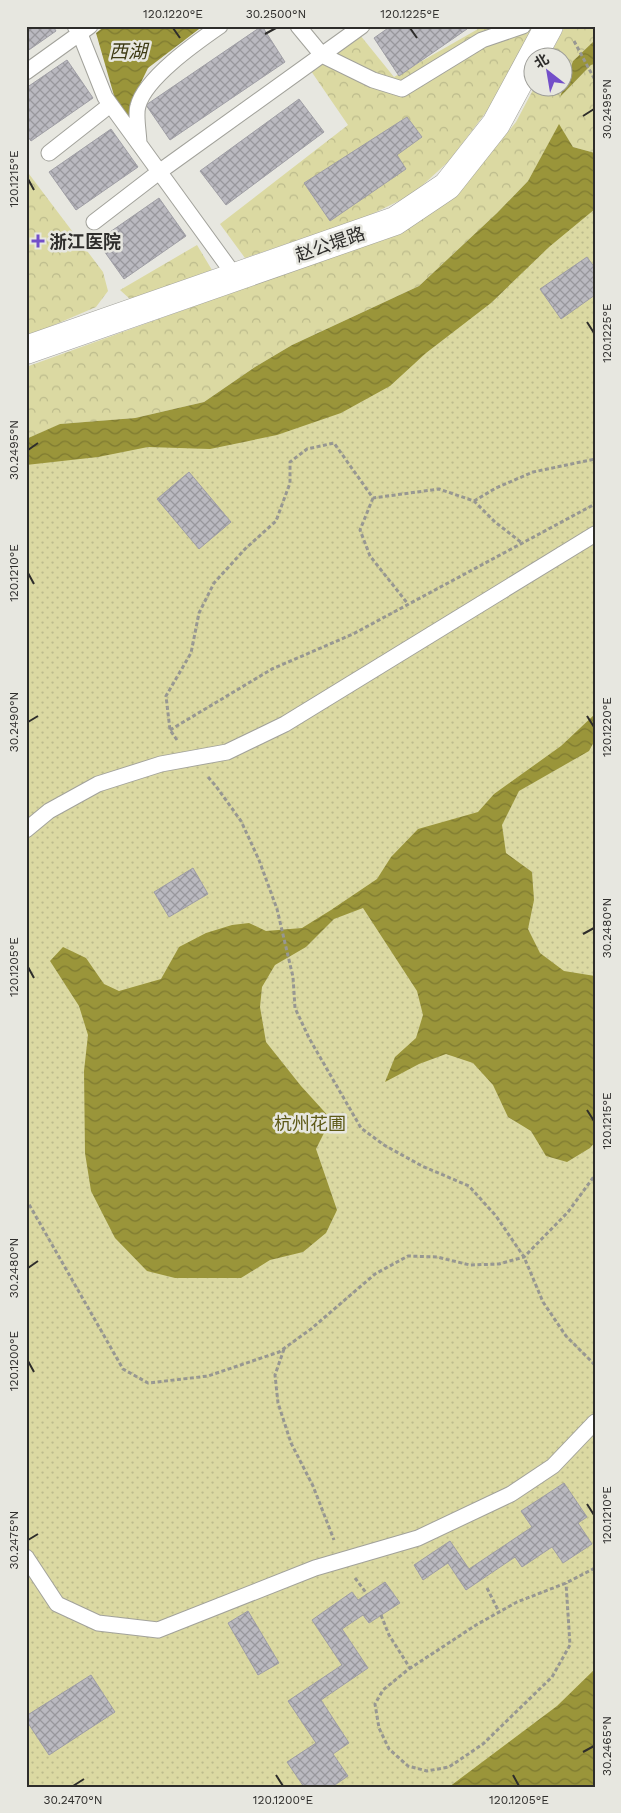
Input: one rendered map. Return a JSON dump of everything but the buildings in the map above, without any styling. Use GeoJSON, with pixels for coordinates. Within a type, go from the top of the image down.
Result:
{"type":"FeatureCollection","features":[{"type":"Feature","properties":{"kind":"street","name":"赵公堤路"},"geometry":{"type":"LineString","coordinates":[[26,350],[395,221],[447,186],[496,124],[548,26]]}},
{"type":"Feature","properties":{"kind":"lane"},"geometry":{"type":"LineString","coordinates":[[139,144],[138,106],[151,82],[194,44],[220,26]]}},
{"type":"Feature","properties":{"kind":"lane"},"geometry":{"type":"LineString","coordinates":[[298,26],[322,55],[373,80],[402,89],[482,40],[523,26]]}},
{"type":"Feature","properties":{"kind":"lane"},"geometry":{"type":"LineString","coordinates":[[94,222],[159,172],[362,26]]}},
{"type":"Feature","properties":{"kind":"lane"},"geometry":{"type":"LineString","coordinates":[[26,72],[82,29],[105,97],[235,276]]}},
{"type":"Feature","properties":{"kind":"lane"},"geometry":{"type":"LineString","coordinates":[[50,153],[110,105]]}},
{"type":"Feature","properties":{"kind":"lane"},"geometry":{"type":"LineString","coordinates":[[26,830],[49,811],[98,784],[161,764],[226,752],[285,724],[595,534]]}},
{"type":"Feature","properties":{"kind":"lane"},"geometry":{"type":"LineString","coordinates":[[26,1557],[57,1604],[98,1624],[158,1630],[306,1571],[418,1538],[511,1494],[553,1466],[595,1422]]}},
{"type":"Feature","properties":{"kind":"path"},"geometry":{"type":"LineString","coordinates":[[576,44],[595,80]]}},
{"type":"Feature","properties":{"kind":"path"},"geometry":{"type":"LineString","coordinates":[[373,498],[334,443],[307,449],[290,462],[290,484],[276,521],[245,549],[214,583],[199,613],[191,653],[166,696],[170,730],[189,759],[215,784],[242,821],[277,909],[294,977],[295,1008],[361,1128],[384,1146],[422,1166],[469,1186],[496,1216],[524,1257],[543,1302],[566,1336],[595,1365]]}},
{"type":"Feature","properties":{"kind":"path"},"geometry":{"type":"LineString","coordinates":[[474,501],[496,488],[533,472],[595,458]]}},
{"type":"Feature","properties":{"kind":"path"},"geometry":{"type":"LineString","coordinates":[[373,498],[438,490],[474,501],[495,522],[522,543]]}},
{"type":"Feature","properties":{"kind":"path"},"geometry":{"type":"LineString","coordinates":[[373,498],[360,530],[370,556],[408,604]]}},
{"type":"Feature","properties":{"kind":"path"},"geometry":{"type":"LineString","coordinates":[[170,730],[272,669],[353,634],[595,504]]}},
{"type":"Feature","properties":{"kind":"path"},"geometry":{"type":"LineString","coordinates":[[26,1199],[123,1369],[148,1383],[208,1376],[279,1352],[311,1329],[376,1274],[408,1256],[437,1257],[470,1265],[499,1264],[524,1257],[568,1212],[595,1175]]}},
{"type":"Feature","properties":{"kind":"path"},"geometry":{"type":"LineString","coordinates":[[284,1348],[276,1375],[278,1403],[291,1443],[313,1486],[341,1560]]}},
{"type":"Feature","properties":{"kind":"path"},"geometry":{"type":"LineString","coordinates":[[566,1583],[570,1644],[552,1678],[483,1744],[449,1767],[427,1771],[408,1766],[389,1749],[379,1728],[375,1704],[382,1690],[407,1670],[499,1612],[517,1602],[566,1583],[595,1568]]}},
{"type":"Feature","properties":{"kind":"path"},"geometry":{"type":"LineString","coordinates":[[487,1588],[499,1612]]}},
{"type":"Feature","properties":{"kind":"path"},"geometry":{"type":"LineString","coordinates":[[381,1615],[389,1635],[410,1668],[407,1670]]}},
{"type":"Feature","properties":{"kind":"green space"},"geometry":{"type":"Polygon","coordinates":[[[478,26],[540,26],[527,48],[524,48],[524,53],[496,99],[449,161],[413,194],[366,217],[245,258],[220,224],[348,125],[311,71],[360,35],[394,77],[478,29],[478,26]]]}},
{"type":"Feature","properties":{"kind":"green space"},"geometry":{"type":"Polygon","coordinates":[[[565,26],[595,26],[595,40],[574,60],[574,48],[554,48],[565,26]]]}},
{"type":"Feature","properties":{"kind":"green space"},"geometry":{"type":"Polygon","coordinates":[[[595,64],[595,153],[573,147],[559,125],[528,181],[497,213],[419,286],[292,345],[255,367],[204,402],[135,418],[61,424],[26,439],[26,367],[402,231],[454,198],[516,122],[529,98],[574,98],[574,83],[591,65],[595,64]]]}},
{"type":"Feature","properties":{"kind":"green space"},"geometry":{"type":"Polygon","coordinates":[[[26,170],[103,272],[108,291],[96,307],[26,337],[26,170]]]}},
{"type":"Feature","properties":{"kind":"green space","name":"杭州花圃"},"geometry":{"type":"Polygon","coordinates":[[[595,190],[595,1787],[26,1787],[26,459],[311,395],[595,190]]]}},
{"type":"Feature","properties":{"kind":"green space"},"geometry":{"type":"Polygon","coordinates":[[[197,245],[212,270],[131,300],[120,290],[197,245]]]}},
{"type":"Feature","properties":{"kind":"water","name":"西湖"},"geometry":{"type":"Polygon","coordinates":[[[105,26],[203,26],[148,68],[132,101],[133,136],[117,106],[96,33],[105,26]]]}},
{"type":"Feature","properties":{"kind":"water"},"geometry":{"type":"Polygon","coordinates":[[[595,40],[595,64],[591,65],[574,83],[574,60],[595,40]]]}},
{"type":"Feature","properties":{"kind":"water"},"geometry":{"type":"Polygon","coordinates":[[[559,124],[573,147],[595,153],[595,209],[549,247],[491,303],[426,353],[390,386],[341,413],[277,435],[210,449],[148,447],[98,457],[26,465],[26,439],[60,424],[135,418],[204,402],[255,367],[292,345],[419,286],[497,213],[528,181],[559,124]]]}},
{"type":"Feature","properties":{"kind":"water"},"geometry":{"type":"Polygon","coordinates":[[[595,714],[595,740],[589,751],[519,791],[502,825],[506,853],[532,872],[534,900],[528,929],[540,953],[564,971],[595,976],[595,1142],[590,1148],[567,1162],[546,1156],[531,1131],[508,1117],[493,1085],[473,1063],[446,1054],[419,1064],[385,1082],[395,1057],[416,1038],[423,1015],[417,991],[363,908],[334,919],[306,947],[275,965],[262,987],[260,1007],[266,1042],[301,1086],[331,1119],[316,1149],[337,1210],[326,1233],[303,1252],[270,1260],[241,1278],[175,1278],[147,1271],[115,1238],[91,1191],[85,1153],[84,1071],[88,1035],[79,1006],[50,961],[63,947],[86,958],[104,984],[119,991],[161,979],[179,947],[206,933],[232,925],[249,923],[266,931],[302,928],[377,879],[391,857],[418,829],[478,812],[494,794],[561,746],[595,714]]]}},
{"type":"Feature","properties":{"kind":"water"},"geometry":{"type":"Polygon","coordinates":[[[595,1669],[593,1787],[449,1787],[557,1706],[595,1669]]]}},
{"type":"Feature","properties":{"kind":"place","name":"浙江医院"},"geometry":{"type":"Point","coordinates":[38,241]}}]}
